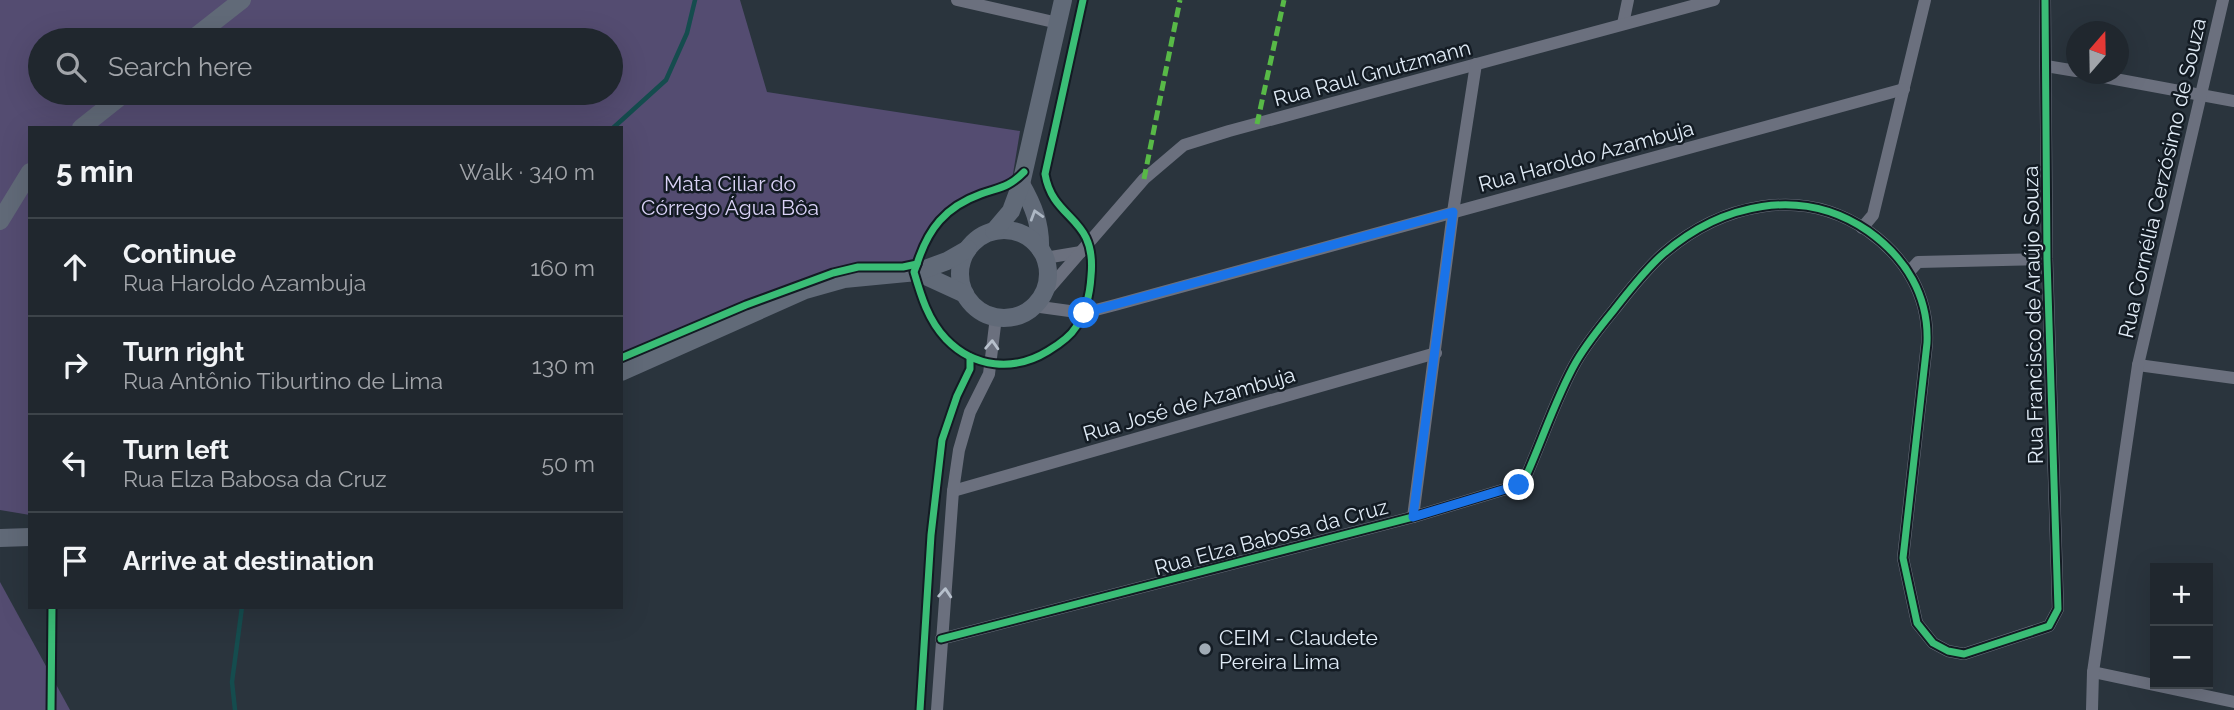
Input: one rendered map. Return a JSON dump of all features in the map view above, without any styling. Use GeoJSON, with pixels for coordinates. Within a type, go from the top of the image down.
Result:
{"type":"FeatureCollection","features":[{"type":"Feature","properties":{"kind":"street"},"geometry":{"type":"LineString","coordinates":[[206,28],[242,0]]}},
{"type":"Feature","properties":{"kind":"street"},"geometry":{"type":"LineString","coordinates":[[957,0],[1058,23]]}},
{"type":"Feature","properties":{"kind":"street"},"geometry":{"type":"LineString","coordinates":[[994,231],[1011,211],[1021,184],[1063,0]]}},
{"type":"Feature","properties":{"kind":"street"},"geometry":{"type":"LineString","coordinates":[[1623,24],[1628,0]]}},
{"type":"Feature","properties":{"kind":"street","name":"Rua Raul Gnutzmann"},"geometry":{"type":"LineString","coordinates":[[1036,303],[1144,179],[1184,145],[1714,0]]}},
{"type":"Feature","properties":{"kind":"street"},"geometry":{"type":"LineString","coordinates":[[1863,228],[1873,215],[1925,0]]}},
{"type":"Feature","properties":{"kind":"street","name":"Rua Francisco de Araújo Souza"},"geometry":{"type":"LineString","coordinates":[[1964,654],[2049,626],[2058,610],[2047,258],[2045,0]]}},
{"type":"Feature","properties":{"kind":"street","name":"Rua Cornélia Cerzósimo de Souza"},"geometry":{"type":"LineString","coordinates":[[2092,710],[2093,672],[2138,365],[2223,0]]}},
{"type":"Feature","properties":{"kind":"street"},"geometry":{"type":"LineString","coordinates":[[1413,517],[1453,212],[1476,64]]}},
{"type":"Feature","properties":{"kind":"street"},"geometry":{"type":"LineString","coordinates":[[2046,66],[2066,69]]}},
{"type":"Feature","properties":{"kind":"street"},"geometry":{"type":"LineString","coordinates":[[2129,81],[2234,101]]}},
{"type":"Feature","properties":{"kind":"street","name":"Rua Haroldo Azambuja"},"geometry":{"type":"LineString","coordinates":[[1036,303],[1084,313],[1904,89]]}},
{"type":"Feature","properties":{"kind":"street"},"geometry":{"type":"LineString","coordinates":[[84,126],[110,105]]}},
{"type":"Feature","properties":{"kind":"street"},"geometry":{"type":"LineString","coordinates":[[0,221],[28,175]]}},
{"type":"Feature","properties":{"kind":"street"},"geometry":{"type":"LineString","coordinates":[[918,272],[965,294],[973,304],[996,317],[1016,316],[1036,303],[1048,279],[1038,221],[1021,184]]}},
{"type":"Feature","properties":{"kind":"street","name":"Rua Elza Babosa da Cruz"},"geometry":{"type":"LineString","coordinates":[[941,639],[1413,517],[1519,485],[1527,474],[1580,355],[1647,269],[1681,240],[1699,229],[1736,214],[1788,203],[1827,211],[1863,228],[1888,247],[1909,272],[1920,294],[1927,331],[1903,558],[1914,615],[1921,630],[1940,648],[1964,654]]}},
{"type":"Feature","properties":{"kind":"street"},"geometry":{"type":"LineString","coordinates":[[623,371],[805,290],[844,278],[918,272],[947,261],[994,231],[1020,233],[1031,239],[1042,253]]}},
{"type":"Feature","properties":{"kind":"street"},"geometry":{"type":"LineString","coordinates":[[965,294],[960,271],[968,248]]}},
{"type":"Feature","properties":{"kind":"street"},"geometry":{"type":"LineString","coordinates":[[1042,253],[1082,252]]}},
{"type":"Feature","properties":{"kind":"street"},"geometry":{"type":"LineString","coordinates":[[1909,272],[1918,262],[2047,258]]}},
{"type":"Feature","properties":{"kind":"street"},"geometry":{"type":"LineString","coordinates":[[937,710],[953,491],[959,450],[970,412],[989,374],[996,317]]}},
{"type":"Feature","properties":{"kind":"street","name":"Rua José de Azambuja"},"geometry":{"type":"LineString","coordinates":[[953,491],[1436,353]]}},
{"type":"Feature","properties":{"kind":"street"},"geometry":{"type":"LineString","coordinates":[[2138,365],[2234,378]]}},
{"type":"Feature","properties":{"kind":"street"},"geometry":{"type":"LineString","coordinates":[[0,538],[28,537]]}},
{"type":"Feature","properties":{"kind":"street"},"geometry":{"type":"LineString","coordinates":[[2093,672],[2234,702]]}},
{"type":"Feature","properties":{"kind":"green space","name":"Mata Ciliar do Córrego Água Bôa"},"geometry":{"type":"Polygon","coordinates":[[[0,0],[740,0],[767,92],[1020,131],[1011,186],[977,197],[951,210],[932,231],[917,264],[858,267],[807,282],[623,356],[623,126],[28,126],[28,515],[0,510],[0,0]]]}},
{"type":"Feature","properties":{"kind":"green space"},"geometry":{"type":"Polygon","coordinates":[[[0,582],[70,710],[0,710],[0,582]]]}},
{"type":"Feature","properties":{"kind":"waterway"},"geometry":{"type":"LineString","coordinates":[[615,126],[666,80],[687,33],[695,0]]}},
{"type":"Feature","properties":{"kind":"waterway"},"geometry":{"type":"LineString","coordinates":[[235,710],[232,682],[242,609]]}},
{"type":"Feature","properties":{"kind":"marked path"},"geometry":{"type":"LineString","coordinates":[[1144,179],[1180,0]]}},
{"type":"Feature","properties":{"kind":"marked path"},"geometry":{"type":"LineString","coordinates":[[1257,124],[1284,0]]}},
{"type":"Feature","properties":{"kind":"cycle path"},"geometry":{"type":"LineString","coordinates":[[917,264],[914,272],[922,299],[934,324],[946,339],[969,356],[995,364],[1022,362],[1048,351],[1076,327],[1088,296],[1091,256],[1081,230],[1056,202],[1045,174],[1083,0]]}},
{"type":"Feature","properties":{"kind":"cycle path"},"geometry":{"type":"LineString","coordinates":[[941,639],[1413,517],[1519,485],[1527,474],[1556,402],[1576,362],[1649,267],[1686,237],[1710,223],[1762,206],[1789,205],[1816,208],[1842,217],[1868,231],[1894,253],[1904,266],[1924,309],[1927,343],[1903,558],[1917,623],[1933,643],[1948,651],[1964,654],[2049,626],[2058,609],[2047,259],[2045,0]]}},
{"type":"Feature","properties":{"kind":"cycle path"},"geometry":{"type":"LineString","coordinates":[[623,357],[746,305],[833,273],[858,267],[903,267],[917,264],[933,230],[948,213],[968,199],[1009,184],[1024,172]]}},
{"type":"Feature","properties":{"kind":"cycle path"},"geometry":{"type":"LineString","coordinates":[[920,710],[931,535],[942,440],[957,396],[970,369],[970,357]]}},
{"type":"Feature","properties":{"kind":"cycle path"},"geometry":{"type":"LineString","coordinates":[[51,710],[52,609]]}},
{"type":"Feature","properties":{"kind":"place","name":"CEIM - Claudete Pereira Lima"},"geometry":{"type":"Point","coordinates":[1205,649]}},
{"type":"Feature","properties":{"kind":"route"},"geometry":{"type":"LineString","coordinates":[[1084,313],[1453,212],[1413,517],[1519,485]]}}]}
